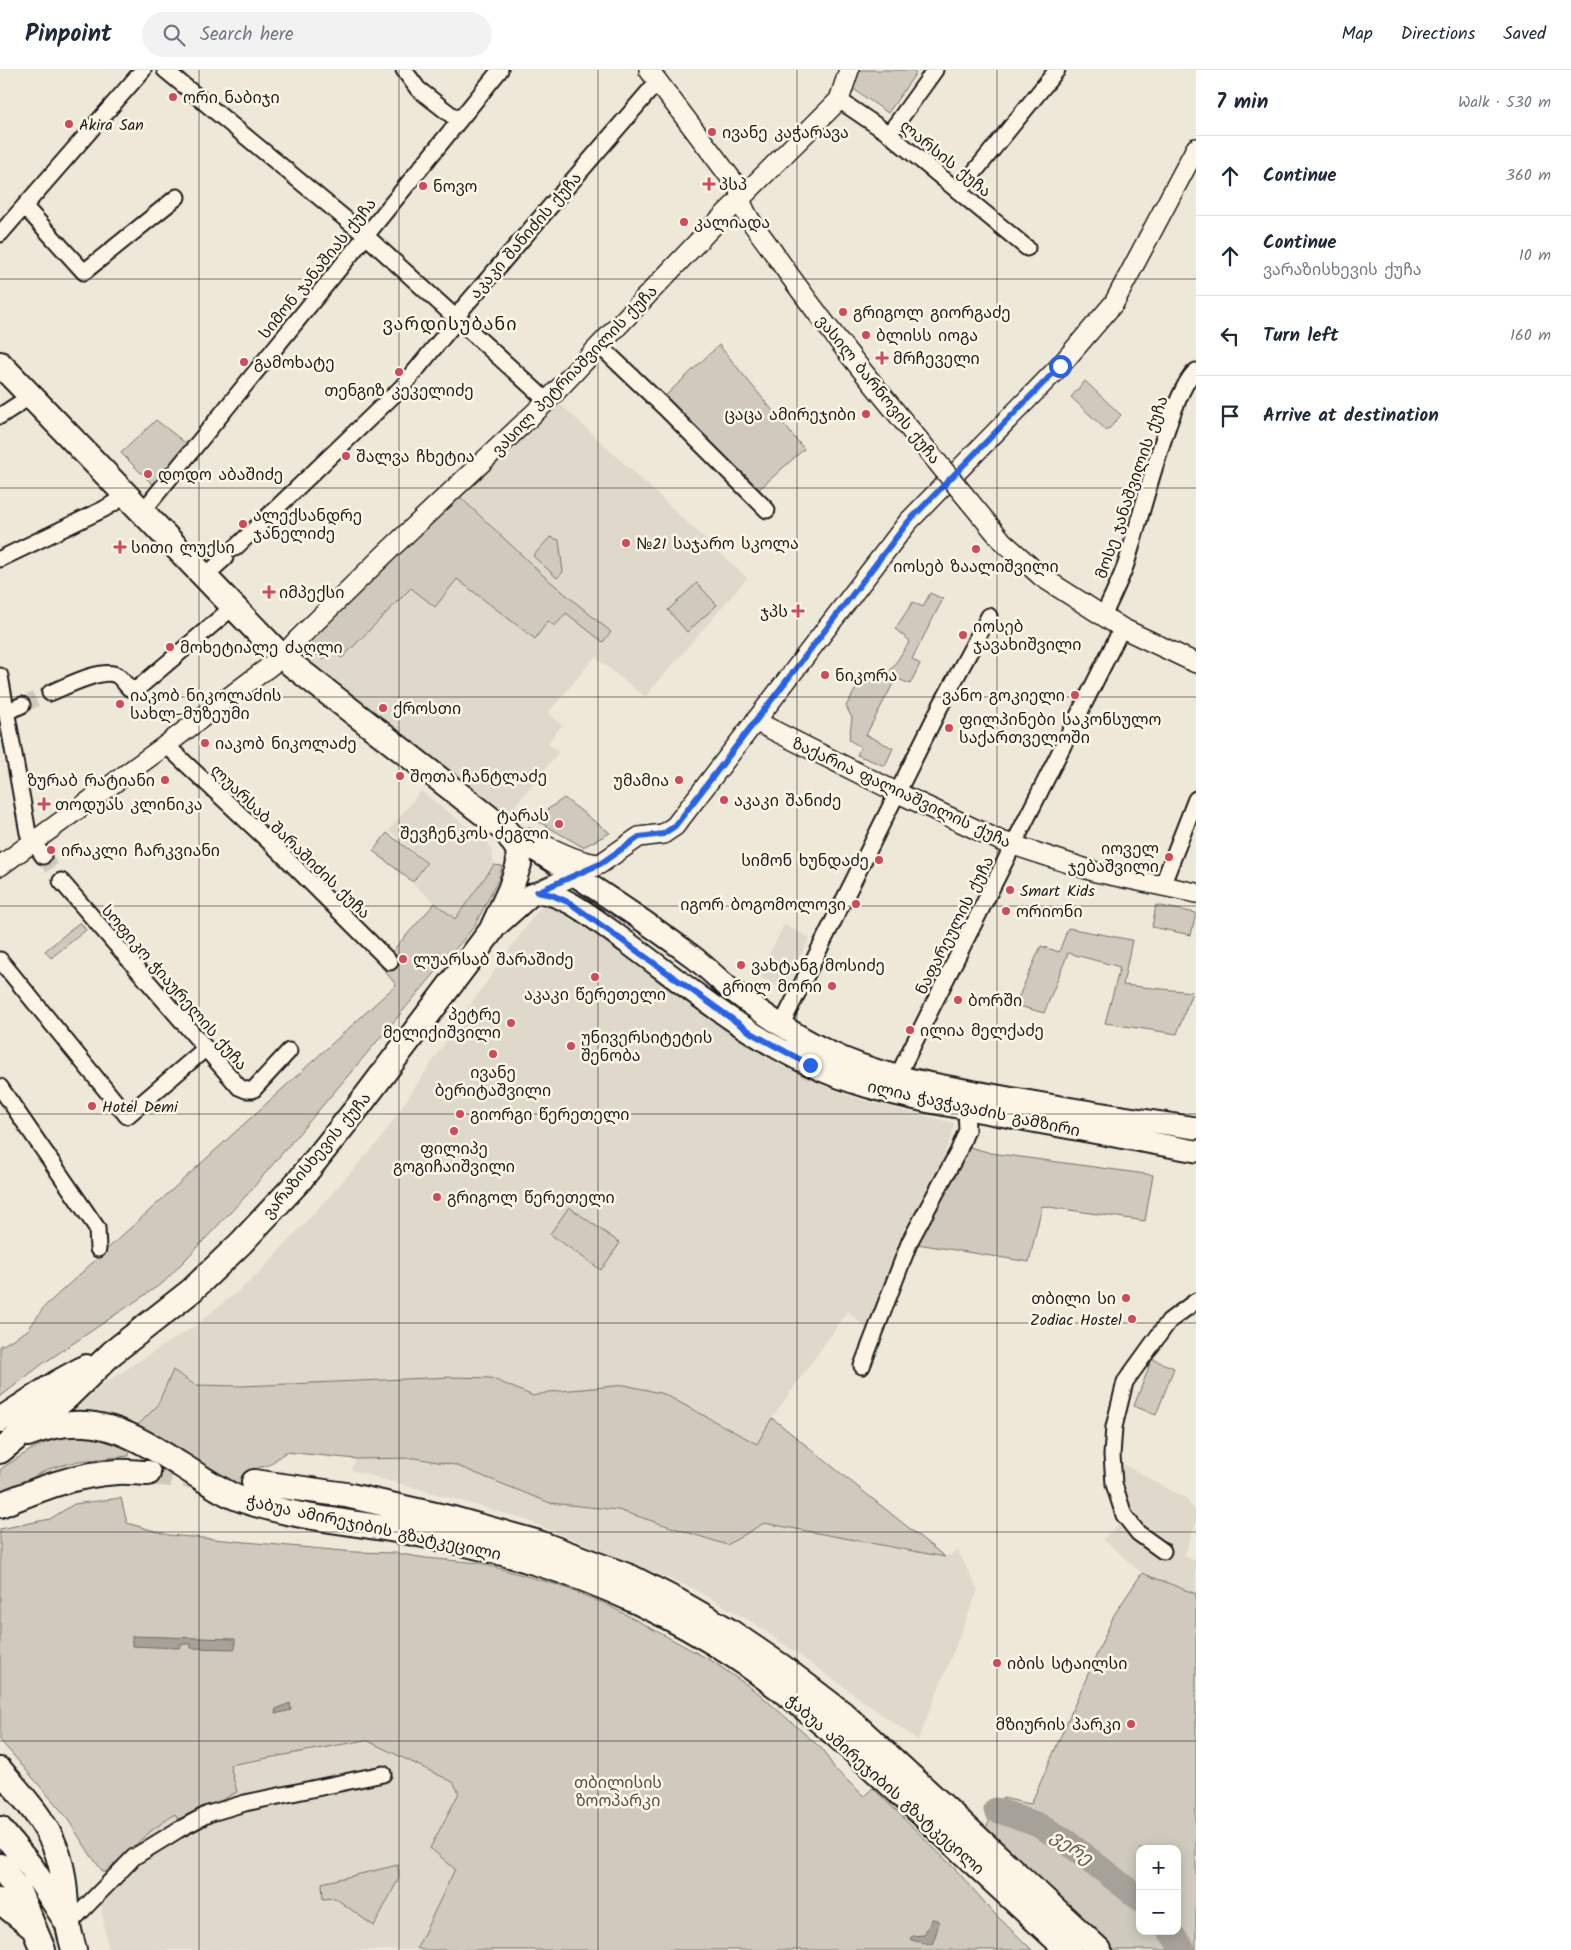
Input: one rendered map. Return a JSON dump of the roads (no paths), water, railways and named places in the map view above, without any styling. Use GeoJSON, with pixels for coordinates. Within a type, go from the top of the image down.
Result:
{"type":"FeatureCollection","features":[{"type":"Feature","properties":{"kind":"main road"},"geometry":{"type":"LineString","coordinates":[[0,364],[282,657],[506,831]]}},
{"type":"Feature","properties":{"kind":"main road","name":"ილია ჭავჭავაძის გამზირი"},"geometry":{"type":"LineString","coordinates":[[506,831],[569,879],[608,896],[692,956],[728,988],[781,1026],[827,1051],[864,1067],[897,1077],[1081,1111],[1196,1128]]}},
{"type":"Feature","properties":{"kind":"main road","name":"ვარაზისხევის ქუჩა"},"geometry":{"type":"LineString","coordinates":[[491,931],[510,890],[519,864],[518,849],[506,831]]}},
{"type":"Feature","properties":{"kind":"main road","name":"ილია ჭავჭავაძის გამზირი"},"geometry":{"type":"LineString","coordinates":[[537,892],[552,895],[570,903],[753,1034],[802,1061],[842,1078],[966,1120],[987,1113],[1196,1151]]}},
{"type":"Feature","properties":{"kind":"main road","name":"ვარაზისხევის ქუჩა"},"geometry":{"type":"LineString","coordinates":[[8,1446],[67,1397],[112,1353],[191,1291],[241,1242],[299,1181],[358,1107],[491,931],[522,902],[537,892]]}},
{"type":"Feature","properties":{"kind":"main road","name":"ვარაზისხევის ქუჩა"},"geometry":{"type":"LineString","coordinates":[[0,1420],[57,1383],[112,1353]]}},
{"type":"Feature","properties":{"kind":"main road","name":"ჭაბუა ამირეჯიბის გზატკეცილი"},"geometry":{"type":"LineString","coordinates":[[8,1446],[39,1430],[68,1424],[100,1425],[114,1428],[150,1446],[239,1499],[266,1508],[409,1532],[479,1547],[540,1564],[630,1599],[665,1616],[733,1655],[816,1717],[881,1775],[1068,1950]]}},
{"type":"Feature","properties":{"kind":"main road"},"geometry":{"type":"LineString","coordinates":[[0,1505],[43,1488],[92,1474],[117,1472],[148,1473]]}},
{"type":"Feature","properties":{"kind":"main road","name":"ჭაბუა ამირეჯიბის გზატკეცილი"},"geometry":{"type":"LineString","coordinates":[[254,1482],[346,1495],[460,1521],[538,1543],[630,1577],[678,1601],[728,1630],[774,1661],[842,1713],[1099,1950]]}},
{"type":"Feature","properties":{"kind":"main road"},"geometry":{"type":"LineString","coordinates":[[0,1770],[27,1801],[45,1825],[53,1840],[61,1865],[66,1892],[68,1925],[74,1950]]}},
{"type":"Feature","properties":{"kind":"main road"},"geometry":{"type":"LineString","coordinates":[[4,1798],[61,1865]]}},
{"type":"Feature","properties":{"kind":"main road"},"geometry":{"type":"LineString","coordinates":[[0,1829],[32,1868],[68,1925]]}},
{"type":"Feature","properties":{"kind":"main road"},"geometry":{"type":"LineString","coordinates":[[0,1866],[18,1890],[43,1950]]}},
{"type":"Feature","properties":{"kind":"main road"},"geometry":{"type":"LineString","coordinates":[[0,1901],[34,1928]]}},
{"type":"Feature","properties":{"kind":"street"},"geometry":{"type":"LineString","coordinates":[[0,234],[143,70]]}},
{"type":"Feature","properties":{"kind":"street"},"geometry":{"type":"LineString","coordinates":[[165,70],[365,235],[547,401]]}},
{"type":"Feature","properties":{"kind":"street"},"geometry":{"type":"LineString","coordinates":[[404,70],[418,89],[459,121]]}},
{"type":"Feature","properties":{"kind":"street","name":"სიმონ ჯანაშიას ქუჩა"},"geometry":{"type":"LineString","coordinates":[[0,560],[104,509],[135,503],[365,235],[500,70]]}},
{"type":"Feature","properties":{"kind":"street","name":"ვასილ პეტრიაშვილის ქუჩა"},"geometry":{"type":"LineString","coordinates":[[0,866],[38,849],[166,746],[282,657],[371,568],[547,401],[709,230],[839,100],[849,70]]}},
{"type":"Feature","properties":{"kind":"street"},"geometry":{"type":"LineString","coordinates":[[889,134],[934,70]]}},
{"type":"Feature","properties":{"kind":"street"},"geometry":{"type":"LineString","coordinates":[[959,191],[1057,70]]}},
{"type":"Feature","properties":{"kind":"street","name":"ვასილ ბარნოვის ქუჩა"},"geometry":{"type":"LineString","coordinates":[[658,74],[739,189],[740,200],[784,269],[875,387],[1003,542],[1042,577],[1122,628],[1196,662]]}},
{"type":"Feature","properties":{"kind":"street","name":"აკაკი შანიძის ქუჩა"},"geometry":{"type":"LineString","coordinates":[[204,577],[402,388],[458,318],[463,308],[658,74]]}},
{"type":"Feature","properties":{"kind":"street","name":"ლარსის ქუჩა"},"geometry":{"type":"LineString","coordinates":[[839,100],[889,134],[1027,248]]}},
{"type":"Feature","properties":{"kind":"street","name":"ვარაზისხევის ქუჩა"},"geometry":{"type":"LineString","coordinates":[[537,892],[600,864],[639,837],[663,834],[675,826],[914,515],[1060,366],[1114,303],[1196,148]]}},
{"type":"Feature","properties":{"kind":"street"},"geometry":{"type":"LineString","coordinates":[[25,207],[84,272],[177,198]]}},
{"type":"Feature","properties":{"kind":"street"},"geometry":{"type":"LineString","coordinates":[[600,346],[767,510]]}},
{"type":"Feature","properties":{"kind":"street","name":"მოსე ჯანაშვილის ქუჩა"},"geometry":{"type":"LineString","coordinates":[[1103,616],[1126,564],[1164,439],[1183,389],[1196,371]]}},
{"type":"Feature","properties":{"kind":"street"},"geometry":{"type":"LineString","coordinates":[[0,416],[31,396]]}},
{"type":"Feature","properties":{"kind":"street"},"geometry":{"type":"LineString","coordinates":[[50,693],[95,675],[108,673],[118,676],[129,688],[137,689],[233,607]]}},
{"type":"Feature","properties":{"kind":"street"},"geometry":{"type":"LineString","coordinates":[[781,1026],[940,707],[989,616]]}},
{"type":"Feature","properties":{"kind":"street","name":"ნაფარეულის ქუჩა"},"geometry":{"type":"LineString","coordinates":[[897,1077],[1122,628]]}},
{"type":"Feature","properties":{"kind":"street"},"geometry":{"type":"LineString","coordinates":[[0,676],[28,833],[38,849]]}},
{"type":"Feature","properties":{"kind":"street"},"geometry":{"type":"LineString","coordinates":[[6,712],[22,705]]}},
{"type":"Feature","properties":{"kind":"street","name":"ზაქარია ფალიაშვილის ქუჩა"},"geometry":{"type":"LineString","coordinates":[[755,721],[898,793],[1001,841],[1096,872],[1196,893]]}},
{"type":"Feature","properties":{"kind":"street","name":"ლუარსაბ შარაშიძის ქუჩა"},"geometry":{"type":"LineString","coordinates":[[166,746],[280,852],[390,962]]}},
{"type":"Feature","properties":{"kind":"street"},"geometry":{"type":"LineString","coordinates":[[1162,886],[1196,799]]}},
{"type":"Feature","properties":{"kind":"street"},"geometry":{"type":"LineString","coordinates":[[506,831],[538,842],[574,860],[600,864]]}},
{"type":"Feature","properties":{"kind":"street","name":"სოფიკო ჭიაურელის ქუჩა"},"geometry":{"type":"LineString","coordinates":[[61,880],[239,1087],[253,1090],[289,1051]]}},
{"type":"Feature","properties":{"kind":"street"},"geometry":{"type":"LineString","coordinates":[[0,960],[127,1116],[206,1048]]}},
{"type":"Feature","properties":{"kind":"street"},"geometry":{"type":"LineString","coordinates":[[0,1087],[97,1228],[98,1249]]}},
{"type":"Feature","properties":{"kind":"street"},"geometry":{"type":"LineString","coordinates":[[862,1366],[910,1241],[958,1152],[966,1120]]}},
{"type":"Feature","properties":{"kind":"street"},"geometry":{"type":"LineString","coordinates":[[1163,1551],[1138,1533],[1124,1515],[1114,1484],[1112,1455],[1114,1427],[1125,1382],[1168,1321],[1196,1301]]}},
{"type":"Feature","properties":{"kind":"street"},"geometry":{"type":"LineString","coordinates":[[68,1925],[134,1858],[178,1830],[208,1814],[245,1803],[383,1774]]}},
{"type":"Feature","properties":{"kind":"waterway","name":"ვერე"},"geometry":{"type":"LineString","coordinates":[[996,1810],[1036,1824],[1063,1839],[1136,1896]]}},
{"type":"Feature","properties":{"kind":"waterway","name":"ვერე"},"geometry":{"type":"LineString","coordinates":[[1173,1935],[1183,1950]]}},
{"type":"Feature","properties":{"kind":"tunnel"},"geometry":{"type":"LineString","coordinates":[[22,705],[50,693]]}},
{"type":"Feature","properties":{"kind":"tunnel"},"geometry":{"type":"LineString","coordinates":[[43,856],[61,881]]}},
{"type":"Feature","properties":{"kind":"tunnel"},"geometry":{"type":"LineString","coordinates":[[148,1473],[254,1482]]}},
{"type":"Feature","properties":{"kind":"place","name":"ორი ნაბიჯი"},"geometry":{"type":"Point","coordinates":[173,97]}},
{"type":"Feature","properties":{"kind":"place","name":"Akira San"},"geometry":{"type":"Point","coordinates":[69,124]}},
{"type":"Feature","properties":{"kind":"place","name":"ივანე კაჭარავა"},"geometry":{"type":"Point","coordinates":[712,132]}},
{"type":"Feature","properties":{"kind":"place","name":"პსპ"},"geometry":{"type":"Point","coordinates":[709,184]}},
{"type":"Feature","properties":{"kind":"place","name":"ნოვო"},"geometry":{"type":"Point","coordinates":[423,186]}},
{"type":"Feature","properties":{"kind":"place","name":"კალიადა"},"geometry":{"type":"Point","coordinates":[684,222]}},
{"type":"Feature","properties":{"kind":"place","name":"გრიგოლ გიორგაძე"},"geometry":{"type":"Point","coordinates":[843,312]}},
{"type":"Feature","properties":{"kind":"place","name":"ბლისს იოგა"},"geometry":{"type":"Point","coordinates":[866,335]}},
{"type":"Feature","properties":{"kind":"place","name":"მრჩეველი"},"geometry":{"type":"Point","coordinates":[882,358]}},
{"type":"Feature","properties":{"kind":"place","name":"გამოხატე"},"geometry":{"type":"Point","coordinates":[244,362]}},
{"type":"Feature","properties":{"kind":"place","name":"თენგიზ კეკელიძე"},"geometry":{"type":"Point","coordinates":[399,372]}},
{"type":"Feature","properties":{"kind":"place","name":"ცაცა ამირეჯიბი"},"geometry":{"type":"Point","coordinates":[866,414]}},
{"type":"Feature","properties":{"kind":"place","name":"შალვა ჩხეტია"},"geometry":{"type":"Point","coordinates":[346,456]}},
{"type":"Feature","properties":{"kind":"place","name":"დოდო აბაშიძე"},"geometry":{"type":"Point","coordinates":[148,474]}},
{"type":"Feature","properties":{"kind":"place","name":"ალექსანდრე ჯანელიძე"},"geometry":{"type":"Point","coordinates":[243,524]}},
{"type":"Feature","properties":{"kind":"place","name":"№21 საჯარო სკოლა"},"geometry":{"type":"Point","coordinates":[626,543]}},
{"type":"Feature","properties":{"kind":"place","name":"სითი ლუქსი"},"geometry":{"type":"Point","coordinates":[120,547]}},
{"type":"Feature","properties":{"kind":"place","name":"იოსებ ზაალიშვილი"},"geometry":{"type":"Point","coordinates":[976,549]}},
{"type":"Feature","properties":{"kind":"place","name":"იმპექსი"},"geometry":{"type":"Point","coordinates":[269,592]}},
{"type":"Feature","properties":{"kind":"place","name":"ჯპს"},"geometry":{"type":"Point","coordinates":[798,611]}},
{"type":"Feature","properties":{"kind":"place","name":"იოსებ ჯავახიშვილი"},"geometry":{"type":"Point","coordinates":[963,635]}},
{"type":"Feature","properties":{"kind":"place","name":"მოხეტიალე ძაღლი"},"geometry":{"type":"Point","coordinates":[170,647]}},
{"type":"Feature","properties":{"kind":"place","name":"ნიკორა"},"geometry":{"type":"Point","coordinates":[825,675]}},
{"type":"Feature","properties":{"kind":"place","name":"ვანო გოკიელი"},"geometry":{"type":"Point","coordinates":[1075,695]}},
{"type":"Feature","properties":{"kind":"place","name":"იაკობ ნიკოლაძის სახლ-მუზეუმი"},"geometry":{"type":"Point","coordinates":[120,704]}},
{"type":"Feature","properties":{"kind":"place","name":"ქროსთი"},"geometry":{"type":"Point","coordinates":[383,708]}},
{"type":"Feature","properties":{"kind":"place","name":"ფილპინები საკონსულო საქართველოში"},"geometry":{"type":"Point","coordinates":[949,728]}},
{"type":"Feature","properties":{"kind":"place","name":"იაკობ ნიკოლაძე"},"geometry":{"type":"Point","coordinates":[205,743]}},
{"type":"Feature","properties":{"kind":"place","name":"შოთა ჩანტლაძე"},"geometry":{"type":"Point","coordinates":[400,776]}},
{"type":"Feature","properties":{"kind":"place","name":"ზურაბ რატიანი"},"geometry":{"type":"Point","coordinates":[165,780]}},
{"type":"Feature","properties":{"kind":"place","name":"უმამია"},"geometry":{"type":"Point","coordinates":[679,780]}},
{"type":"Feature","properties":{"kind":"place","name":"აკაკი შანიძე"},"geometry":{"type":"Point","coordinates":[724,800]}},
{"type":"Feature","properties":{"kind":"place","name":"თოდუას კლინიკა"},"geometry":{"type":"Point","coordinates":[44,804]}},
{"type":"Feature","properties":{"kind":"place","name":"ტარას შევჩენკოს ძეგლი"},"geometry":{"type":"Point","coordinates":[559,824]}},
{"type":"Feature","properties":{"kind":"place","name":"ირაკლი ჩარკვიანი"},"geometry":{"type":"Point","coordinates":[51,850]}},
{"type":"Feature","properties":{"kind":"place","name":"იოველ ჯებაშვილი"},"geometry":{"type":"Point","coordinates":[1169,857]}},
{"type":"Feature","properties":{"kind":"place","name":"სიმონ ხუნდაძე"},"geometry":{"type":"Point","coordinates":[879,860]}},
{"type":"Feature","properties":{"kind":"place","name":"Smart Kids"},"geometry":{"type":"Point","coordinates":[1010,890]}},
{"type":"Feature","properties":{"kind":"place","name":"იგორ ბოგომოლოვი"},"geometry":{"type":"Point","coordinates":[856,904]}},
{"type":"Feature","properties":{"kind":"place","name":"ორიონი"},"geometry":{"type":"Point","coordinates":[1006,911]}},
{"type":"Feature","properties":{"kind":"place","name":"ლუარსაბ შარაშიძე"},"geometry":{"type":"Point","coordinates":[403,959]}},
{"type":"Feature","properties":{"kind":"place","name":"ვახტანგ მოსიძე"},"geometry":{"type":"Point","coordinates":[741,965]}},
{"type":"Feature","properties":{"kind":"place","name":"აკაკი წერეთელი"},"geometry":{"type":"Point","coordinates":[595,977]}},
{"type":"Feature","properties":{"kind":"place","name":"გრილ მორი"},"geometry":{"type":"Point","coordinates":[832,986]}},
{"type":"Feature","properties":{"kind":"place","name":"ბორში"},"geometry":{"type":"Point","coordinates":[958,1000]}},
{"type":"Feature","properties":{"kind":"place","name":"პეტრე მელიქიშვილი"},"geometry":{"type":"Point","coordinates":[511,1023]}},
{"type":"Feature","properties":{"kind":"place","name":"ილია მელქაძე"},"geometry":{"type":"Point","coordinates":[910,1030]}},
{"type":"Feature","properties":{"kind":"place","name":"უნივერსიტეტის შენობა"},"geometry":{"type":"Point","coordinates":[571,1046]}},
{"type":"Feature","properties":{"kind":"place","name":"ივანე ბერიტაშვილი"},"geometry":{"type":"Point","coordinates":[493,1054]}},
{"type":"Feature","properties":{"kind":"place","name":"Hotel Demi"},"geometry":{"type":"Point","coordinates":[92,1106]}},
{"type":"Feature","properties":{"kind":"place","name":"გიორგი წერეთელი"},"geometry":{"type":"Point","coordinates":[460,1114]}},
{"type":"Feature","properties":{"kind":"place","name":"ფილიპე გოგიჩაიშვილი"},"geometry":{"type":"Point","coordinates":[454,1131]}},
{"type":"Feature","properties":{"kind":"place","name":"გრიგოლ წერეთელი"},"geometry":{"type":"Point","coordinates":[437,1197]}},
{"type":"Feature","properties":{"kind":"place","name":"თბილი სი"},"geometry":{"type":"Point","coordinates":[1126,1298]}},
{"type":"Feature","properties":{"kind":"place","name":"Zodiac Hostel"},"geometry":{"type":"Point","coordinates":[1132,1319]}},
{"type":"Feature","properties":{"kind":"place","name":"იბის სტაილსი"},"geometry":{"type":"Point","coordinates":[997,1663]}},
{"type":"Feature","properties":{"kind":"place","name":"მზიურის პარკი"},"geometry":{"type":"Point","coordinates":[1131,1724]}},
{"type":"Feature","properties":{"kind":"district","name":"ვარდისუბანი"},"geometry":{"type":"Point","coordinates":[450,324]}},
{"type":"Feature","properties":{"kind":"park label","name":"თბილისის ზოოპარკი"},"geometry":{"type":"Point","coordinates":[618,1791]}}]}
